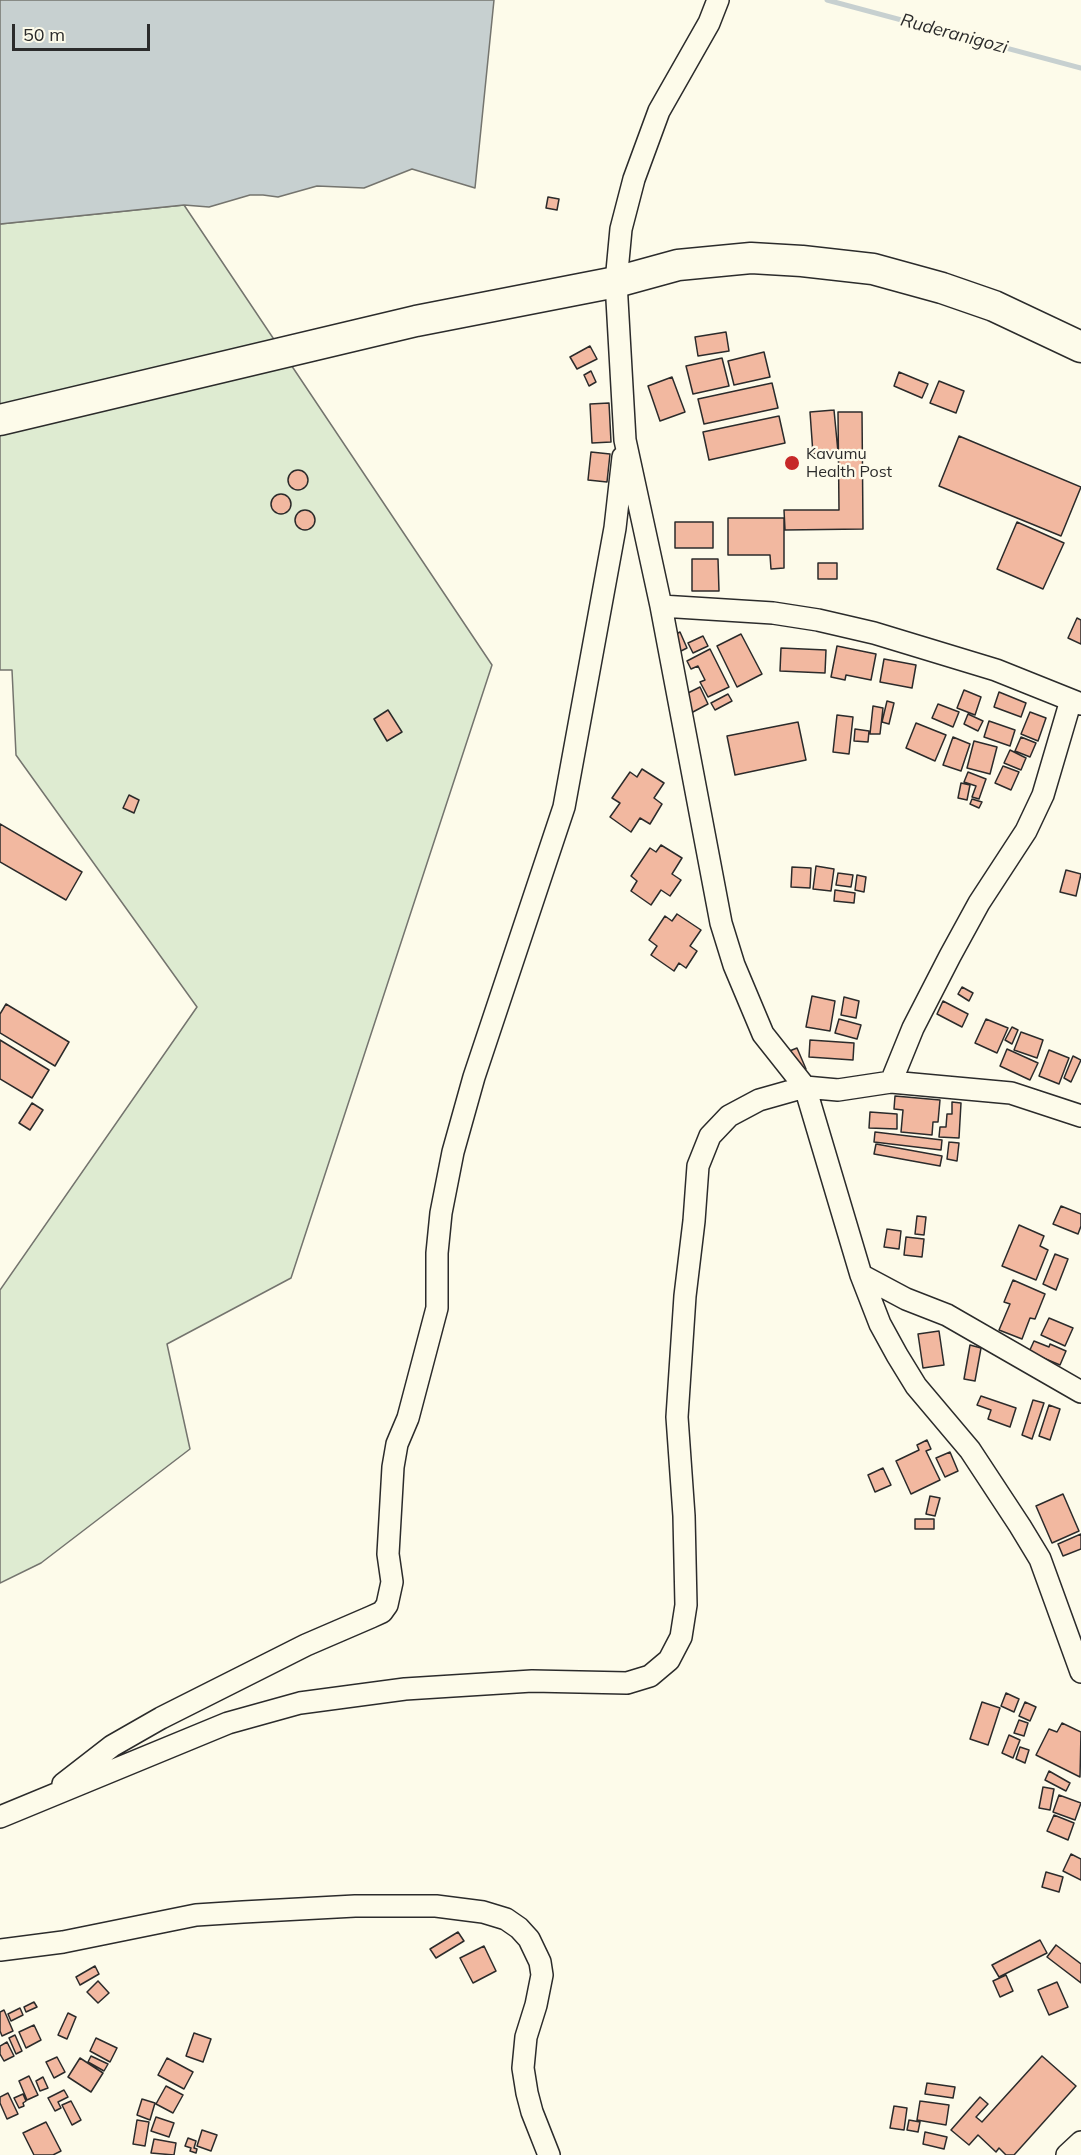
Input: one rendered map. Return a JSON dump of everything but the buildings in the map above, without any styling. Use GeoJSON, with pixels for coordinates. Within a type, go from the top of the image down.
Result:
{"type":"FeatureCollection","features":[{"type":"Feature","properties":{"kind":"highway"},"geometry":{"type":"LineString","coordinates":[[0,420],[416,321],[616,282],[678,265],[751,258],[873,269],[942,288],[994,306],[1081,346]]}},
{"type":"Feature","properties":{"kind":"street"},"geometry":{"type":"LineString","coordinates":[[718,0],[709,23],[659,111],[634,179],[621,229],[616,282],[625,440],[661,606],[721,923],[734,965],[763,1034],[805,1088],[861,1275],[880,1324],[916,1386],[970,1450],[1040,1559],[1081,1672]]}},
{"type":"Feature","properties":{"kind":"street"},"geometry":{"type":"LineString","coordinates":[[46,1798],[112,1746],[161,1718],[306,1645],[382,1612],[387,1605],[392,1582],[388,1554],[393,1467],[397,1444],[408,1418],[437,1308],[436,1253],[453,1152],[474,1077],[564,807],[585,680],[615,528],[625,440]]}},
{"type":"Feature","properties":{"kind":"street"},"geometry":{"type":"LineString","coordinates":[[661,606],[773,613],[818,620],[929,649],[996,670],[1076,702],[1039,804],[1026,831],[979,903],[950,956],[913,1028],[891,1082]]}},
{"type":"Feature","properties":{"kind":"street"},"geometry":{"type":"LineString","coordinates":[[0,1817],[228,1723],[300,1702],[405,1689],[532,1681],[627,1683],[650,1676],[669,1660],[681,1637],[686,1605],[684,1516],[677,1417],[685,1296],[698,1166],[710,1136],[729,1116],[759,1100],[805,1088],[838,1090],[891,1082],[1011,1094],[1081,1116]]}},
{"type":"Feature","properties":{"kind":"street"},"geometry":{"type":"LineString","coordinates":[[861,1275],[906,1299],[947,1316],[1081,1392]]}},
{"type":"Feature","properties":{"kind":"street"},"geometry":{"type":"LineString","coordinates":[[0,1950],[63,1942],[196,1915],[243,1912],[355,1906],[436,1906],[483,1912],[506,1919],[529,1939],[540,1962],[542,1975],[526,2037],[523,2068],[532,2112],[549,2155]]}},
{"type":"Feature","properties":{"kind":"street"},"geometry":{"type":"LineString","coordinates":[[1067,2155],[1081,2142]]}},
{"type":"Feature","properties":{"kind":"green space"},"geometry":{"type":"Polygon","coordinates":[[[184,205],[492,665],[291,1278],[167,1344],[190,1449],[41,1563],[0,1583],[0,1290],[197,1007],[16,755],[12,670],[0,670],[0,224],[184,205]]]}},
{"type":"Feature","properties":{"kind":"shaded area"},"geometry":{"type":"Polygon","coordinates":[[[0,0],[494,0],[475,188],[412,169],[364,188],[317,186],[278,197],[250,195],[209,207],[184,205],[0,224],[0,0]]]}},
{"type":"Feature","properties":{"kind":"waterway","name":"Ruderanigozi"},"geometry":{"type":"LineString","coordinates":[[827,0],[1081,68]]}},
{"type":"Feature","properties":{"kind":"place","name":"Kavumu Health Post"},"geometry":{"type":"Point","coordinates":[792,463]}}]}
